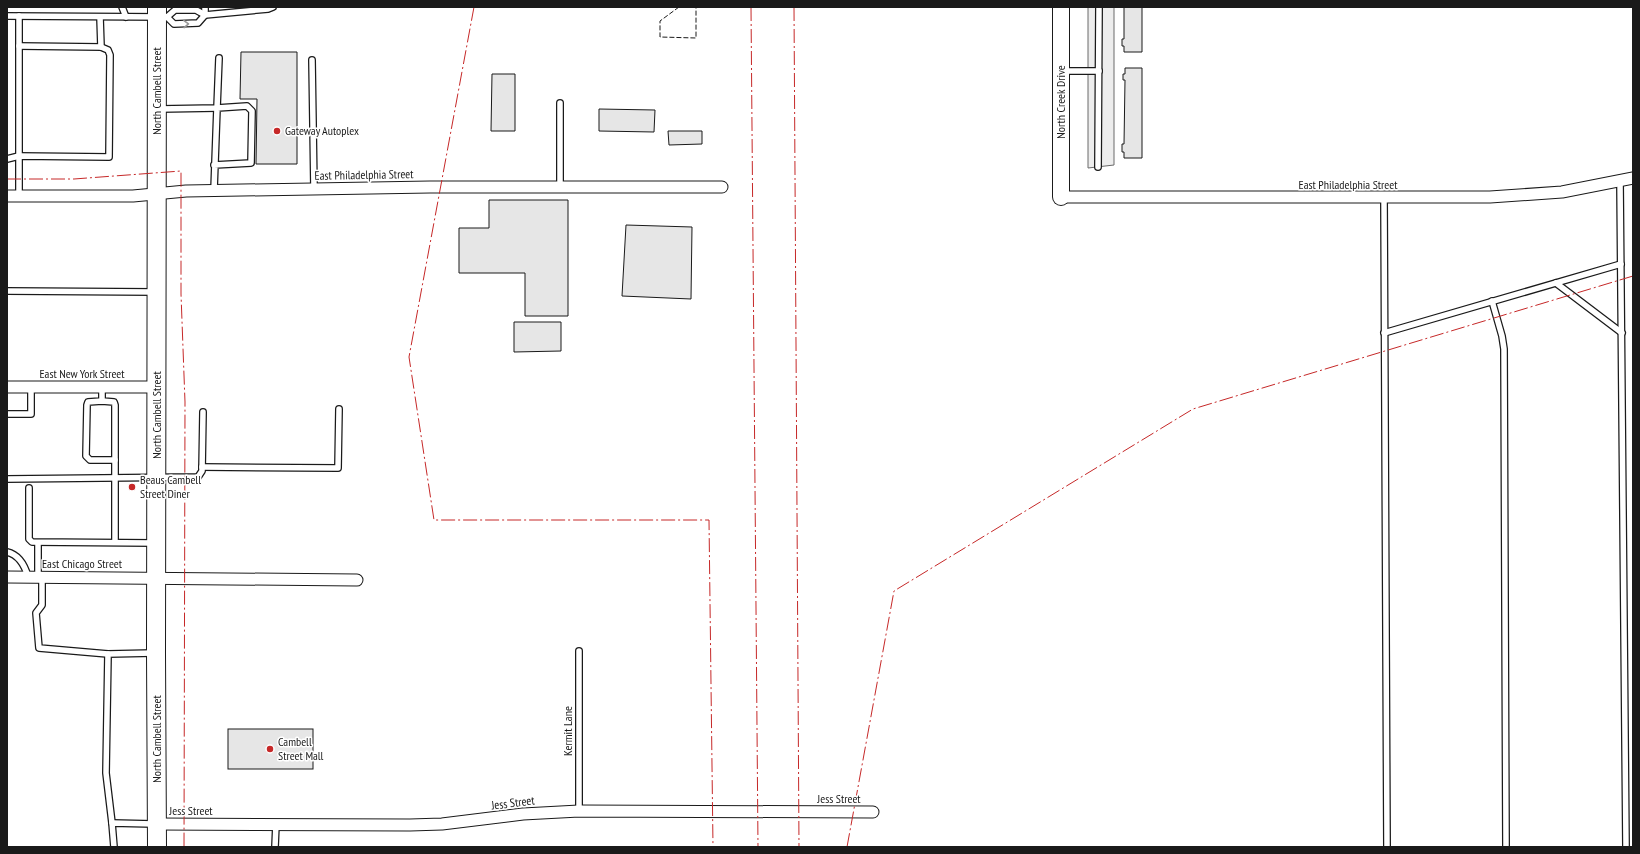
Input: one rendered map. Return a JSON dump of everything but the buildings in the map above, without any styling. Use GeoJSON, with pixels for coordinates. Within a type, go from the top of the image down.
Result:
{"type":"FeatureCollection","features":[{"type":"Feature","properties":{"kind":"main road","name":"North Cambell Street"},"geometry":{"type":"LineString","coordinates":[[158,847],[156,653],[157,109],[161,14]]}},
{"type":"Feature","properties":{"kind":"street","name":"North Creek Drive"},"geometry":{"type":"LineString","coordinates":[[1061,7],[1061,197]]}},
{"type":"Feature","properties":{"kind":"street","name":"East Philadelphia Street"},"geometry":{"type":"LineString","coordinates":[[1061,197],[1490,197],[1562,192],[1620,182],[1633,178]]}},
{"type":"Feature","properties":{"kind":"street","name":"East Philadelphia Street"},"geometry":{"type":"LineString","coordinates":[[7,196],[133,196],[157,193],[214,190],[722,187]]}},
{"type":"Feature","properties":{"kind":"street","name":"East New York Street"},"geometry":{"type":"LineString","coordinates":[[7,386],[157,386]]}},
{"type":"Feature","properties":{"kind":"street","name":"East Chicago Street"},"geometry":{"type":"LineString","coordinates":[[7,577],[357,580]]}},
{"type":"Feature","properties":{"kind":"street","name":"Jess Street"},"geometry":{"type":"LineString","coordinates":[[157,824],[442,824],[523,814],[579,812],[873,812]]}},
{"type":"Feature","properties":{"kind":"lane"},"geometry":{"type":"LineString","coordinates":[[122,7],[126,17]]}},
{"type":"Feature","properties":{"kind":"lane"},"geometry":{"type":"LineString","coordinates":[[161,14],[174,24],[198,23],[205,15],[205,7]]}},
{"type":"Feature","properties":{"kind":"lane"},"geometry":{"type":"LineString","coordinates":[[7,16],[126,17],[161,14],[175,10],[196,10],[205,15],[268,9],[273,7]]}},
{"type":"Feature","properties":{"kind":"lane"},"geometry":{"type":"LineString","coordinates":[[1098,167],[1099,7]]}},
{"type":"Feature","properties":{"kind":"lane"},"geometry":{"type":"LineString","coordinates":[[19,16],[19,196]]}},
{"type":"Feature","properties":{"kind":"lane"},"geometry":{"type":"LineString","coordinates":[[100,17],[100,47]]}},
{"type":"Feature","properties":{"kind":"lane"},"geometry":{"type":"LineString","coordinates":[[7,159],[19,156],[108,156],[110,55],[108,50],[100,47],[19,46]]}},
{"type":"Feature","properties":{"kind":"lane"},"geometry":{"type":"LineString","coordinates":[[214,190],[219,58]]}},
{"type":"Feature","properties":{"kind":"lane"},"geometry":{"type":"LineString","coordinates":[[312,60],[314,189]]}},
{"type":"Feature","properties":{"kind":"lane"},"geometry":{"type":"LineString","coordinates":[[1061,71],[1099,71]]}},
{"type":"Feature","properties":{"kind":"lane"},"geometry":{"type":"LineString","coordinates":[[560,103],[560,187]]}},
{"type":"Feature","properties":{"kind":"lane"},"geometry":{"type":"LineString","coordinates":[[157,109],[247,106],[252,111],[251,163],[214,164]]}},
{"type":"Feature","properties":{"kind":"lane"},"geometry":{"type":"LineString","coordinates":[[1620,182],[1626,847]]}},
{"type":"Feature","properties":{"kind":"lane"},"geometry":{"type":"LineString","coordinates":[[1384,198],[1387,847]]}},
{"type":"Feature","properties":{"kind":"lane"},"geometry":{"type":"LineString","coordinates":[[1384,333],[1621,264]]}},
{"type":"Feature","properties":{"kind":"lane"},"geometry":{"type":"LineString","coordinates":[[1556,283],[1622,333]]}},
{"type":"Feature","properties":{"kind":"lane"},"geometry":{"type":"LineString","coordinates":[[7,291],[157,292]]}},
{"type":"Feature","properties":{"kind":"lane"},"geometry":{"type":"LineString","coordinates":[[1492,301],[1502,336],[1504,349],[1506,847]]}},
{"type":"Feature","properties":{"kind":"lane"},"geometry":{"type":"LineString","coordinates":[[7,414],[31,414],[31,386]]}},
{"type":"Feature","properties":{"kind":"lane"},"geometry":{"type":"LineString","coordinates":[[102,386],[102,401]]}},
{"type":"Feature","properties":{"kind":"lane"},"geometry":{"type":"LineString","coordinates":[[115,460],[90,460],[86,456],[88,402],[112,401],[115,405],[116,542]]}},
{"type":"Feature","properties":{"kind":"lane"},"geometry":{"type":"LineString","coordinates":[[202,467],[338,468],[339,409]]}},
{"type":"Feature","properties":{"kind":"lane"},"geometry":{"type":"LineString","coordinates":[[7,479],[198,477],[201,474],[202,467],[203,412]]}},
{"type":"Feature","properties":{"kind":"lane"},"geometry":{"type":"LineString","coordinates":[[29,488],[30,538],[32,542],[157,543]]}},
{"type":"Feature","properties":{"kind":"lane"},"geometry":{"type":"LineString","coordinates":[[38,543],[36,577],[42,605],[36,613],[39,648],[108,654],[156,653]]}},
{"type":"Feature","properties":{"kind":"lane"},"geometry":{"type":"LineString","coordinates":[[7,552],[11,553],[24,563],[36,577]]}},
{"type":"Feature","properties":{"kind":"lane","name":"Kermit Lane"},"geometry":{"type":"LineString","coordinates":[[579,651],[579,812]]}},
{"type":"Feature","properties":{"kind":"lane"},"geometry":{"type":"LineString","coordinates":[[108,654],[106,773],[114,847]]}},
{"type":"Feature","properties":{"kind":"lane"},"geometry":{"type":"LineString","coordinates":[[112,823],[157,824]]}},
{"type":"Feature","properties":{"kind":"lane"},"geometry":{"type":"LineString","coordinates":[[275,847],[276,824]]}},
{"type":"Feature","properties":{"kind":"shaded area"},"geometry":{"type":"Polygon","coordinates":[[[1088,7],[1114,7],[1114,165],[1088,168],[1088,7]]]}},
{"type":"Feature","properties":{"kind":"fence"},"geometry":{"type":"LineString","coordinates":[[679,7],[660,21],[660,37],[696,38],[696,7]]}},
{"type":"Feature","properties":{"kind":"power"},"geometry":{"type":"LineString","coordinates":[[474,7],[409,357],[434,520],[709,520],[713,847]]}},
{"type":"Feature","properties":{"kind":"power"},"geometry":{"type":"LineString","coordinates":[[751,7],[758,847]]}},
{"type":"Feature","properties":{"kind":"power"},"geometry":{"type":"LineString","coordinates":[[794,7],[799,847]]}},
{"type":"Feature","properties":{"kind":"power"},"geometry":{"type":"LineString","coordinates":[[7,179],[74,179],[181,171],[181,294],[185,402],[184,847]]}},
{"type":"Feature","properties":{"kind":"power"},"geometry":{"type":"LineString","coordinates":[[847,847],[894,591],[1193,409],[1633,276]]}},
{"type":"Feature","properties":{"kind":"place","name":"Gateway Autoplex"},"geometry":{"type":"Point","coordinates":[277,131]}},
{"type":"Feature","properties":{"kind":"place","name":"Beaus Cambell Street Diner"},"geometry":{"type":"Point","coordinates":[132,487]}},
{"type":"Feature","properties":{"kind":"place","name":"Cambell Street Mall"},"geometry":{"type":"Point","coordinates":[270,749]}}]}
